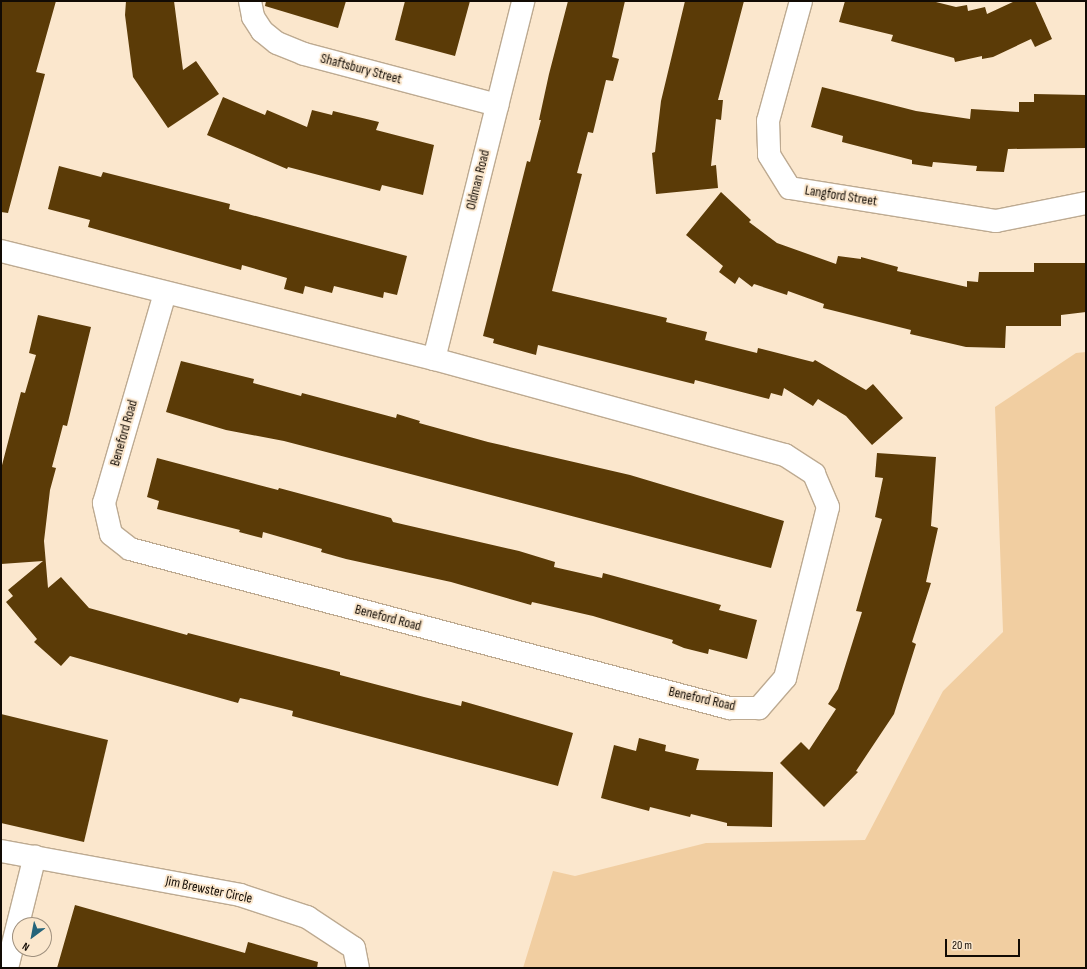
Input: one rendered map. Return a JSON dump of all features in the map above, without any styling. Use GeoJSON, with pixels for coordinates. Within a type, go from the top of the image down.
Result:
{"type":"FeatureCollection","features":[{"type":"Feature","properties":{"kind":"street","name":"Shaftsbury Street"},"geometry":{"type":"LineString","coordinates":[[250,1],[253,17],[259,26],[277,43],[304,54],[497,105]]}},
{"type":"Feature","properties":{"kind":"street","name":"Oldman Road"},"geometry":{"type":"LineString","coordinates":[[434,359],[523,1]]}},
{"type":"Feature","properties":{"kind":"street","name":"Langford Street"},"geometry":{"type":"LineString","coordinates":[[801,1],[768,121],[769,156],[790,188],[996,222],[1086,203]]}},
{"type":"Feature","properties":{"kind":"street","name":"Beneford Road"},"geometry":{"type":"LineString","coordinates":[[1,251],[434,359],[785,455],[814,474],[828,507],[785,678],[759,708],[728,708],[130,549],[111,534],[104,503],[165,293]]}},
{"type":"Feature","properties":{"kind":"street","name":"Jim Brewster Circle"},"geometry":{"type":"LineString","coordinates":[[1,851],[35,856],[240,895],[306,917],[354,948],[358,968]]}},
{"type":"Feature","properties":{"kind":"street"},"geometry":{"type":"LineString","coordinates":[[7,968],[35,856]]}},
{"type":"Feature","properties":{"kind":"shaded area"},"geometry":{"type":"Polygon","coordinates":[[[1086,352],[1086,968],[523,968],[553,871],[575,876],[706,843],[865,840],[943,691],[1003,632],[995,407],[1076,353],[1086,352]]]}},
{"type":"Feature","properties":{"kind":"building"},"geometry":{"type":"Polygon","coordinates":[[[1,1],[56,1],[36,72],[45,74],[8,213],[1,212],[1,1]]]}},
{"type":"Feature","properties":{"kind":"building"},"geometry":{"type":"Polygon","coordinates":[[[126,1],[174,1],[183,70],[196,61],[219,94],[168,128],[133,77],[125,15],[126,1]]]}},
{"type":"Feature","properties":{"kind":"building"},"geometry":{"type":"Polygon","coordinates":[[[266,1],[346,1],[338,28],[265,6],[266,1]]]}},
{"type":"Feature","properties":{"kind":"building"},"geometry":{"type":"Polygon","coordinates":[[[405,1],[470,1],[455,56],[395,40],[405,1]]]}},
{"type":"Feature","properties":{"kind":"building"},"geometry":{"type":"Polygon","coordinates":[[[568,1],[625,1],[612,57],[619,59],[613,81],[606,80],[593,133],[588,132],[577,173],[582,174],[552,291],[667,318],[666,322],[707,332],[705,340],[757,353],[758,348],[813,362],[815,360],[866,390],[873,384],[903,418],[872,445],[846,416],[818,399],[813,406],[784,388],[782,396],[771,393],[769,399],[695,380],[694,384],[538,345],[536,355],[493,343],[494,339],[483,336],[527,161],[530,162],[541,120],[539,120],[549,74],[568,1]]]}},
{"type":"Feature","properties":{"kind":"building"},"geometry":{"type":"Polygon","coordinates":[[[685,1],[744,1],[718,100],[723,100],[721,120],[716,119],[711,166],[716,165],[718,188],[656,194],[652,153],[655,152],[661,101],[685,1]]]}},
{"type":"Feature","properties":{"kind":"building"},"geometry":{"type":"Polygon","coordinates":[[[845,1],[932,1],[956,7],[967,5],[968,11],[985,7],[987,14],[1015,1],[1035,1],[1052,39],[1035,47],[1031,39],[993,57],[982,59],[982,56],[955,62],[954,58],[891,41],[893,35],[839,22],[845,1]]]}},
{"type":"Feature","properties":{"kind":"building"},"geometry":{"type":"Polygon","coordinates":[[[822,87],[916,111],[970,119],[971,109],[1019,112],[1019,102],[1034,102],[1034,94],[1086,95],[1086,148],[1008,149],[1004,172],[976,171],[977,166],[933,162],[932,167],[912,164],[912,160],[842,142],[843,136],[811,127],[822,87]]]}},
{"type":"Feature","properties":{"kind":"building"},"geometry":{"type":"Polygon","coordinates":[[[223,97],[265,115],[267,110],[307,127],[312,110],[332,115],[333,111],[379,122],[376,130],[434,145],[423,195],[382,185],[380,191],[288,167],[287,169],[207,135],[223,97]]]}},
{"type":"Feature","properties":{"kind":"building"},"geometry":{"type":"Polygon","coordinates":[[[59,166],[101,177],[103,172],[230,204],[229,209],[407,256],[397,295],[384,292],[383,298],[334,286],[332,293],[305,286],[303,294],[284,289],[287,278],[242,265],[241,270],[88,227],[90,220],[48,209],[59,166]]]}},
{"type":"Feature","properties":{"kind":"building"},"geometry":{"type":"Polygon","coordinates":[[[721,192],[751,220],[749,222],[777,243],[836,264],[838,256],[861,259],[861,257],[898,267],[897,271],[967,287],[967,281],[978,282],[979,272],[1034,272],[1034,263],[1086,263],[1086,312],[1061,315],[1061,326],[1006,326],[1005,348],[966,347],[910,334],[911,330],[823,308],[824,304],[788,291],[787,295],[754,284],[752,287],[739,277],[735,284],[719,272],[723,266],[686,235],[721,192]]]}},
{"type":"Feature","properties":{"kind":"building"},"geometry":{"type":"Polygon","coordinates":[[[38,315],[91,327],[67,426],[63,425],[52,467],[56,468],[50,490],[44,541],[48,588],[61,577],[89,608],[187,635],[188,633],[340,672],[340,675],[424,697],[461,706],[462,701],[573,733],[558,786],[292,716],[293,711],[240,698],[238,703],[70,656],[61,666],[34,642],[37,639],[6,602],[13,596],[8,590],[43,561],[1,564],[1,469],[21,392],[25,393],[36,355],[29,353],[38,315]]]}},
{"type":"Feature","properties":{"kind":"building"},"geometry":{"type":"Polygon","coordinates":[[[181,361],[254,379],[253,383],[301,396],[302,393],[396,418],[397,414],[420,421],[419,423],[488,442],[630,475],[784,521],[771,568],[284,441],[226,430],[166,412],[181,361]]]}},
{"type":"Feature","properties":{"kind":"building"},"geometry":{"type":"Polygon","coordinates":[[[877,453],[936,457],[931,526],[938,528],[926,582],[931,583],[912,642],[916,644],[894,714],[856,771],[858,772],[824,807],[780,763],[801,742],[809,750],[836,709],[828,704],[838,689],[862,612],[856,611],[882,519],[875,517],[883,478],[875,477],[877,453]]]}},
{"type":"Feature","properties":{"kind":"building"},"geometry":{"type":"Polygon","coordinates":[[[157,458],[278,490],[279,488],[391,518],[393,522],[519,551],[555,562],[554,567],[602,578],[603,573],[721,605],[719,610],[757,620],[747,659],[709,649],[708,654],[684,648],[672,643],[673,640],[593,616],[532,602],[531,605],[451,582],[346,559],[321,552],[322,549],[263,532],[262,538],[239,532],[240,530],[157,509],[159,501],[147,497],[157,458]]]}},
{"type":"Feature","properties":{"kind":"building"},"geometry":{"type":"Polygon","coordinates":[[[1,714],[108,740],[84,842],[1,823],[1,714]]]}},
{"type":"Feature","properties":{"kind":"building"},"geometry":{"type":"Polygon","coordinates":[[[639,738],[666,745],[665,751],[699,759],[696,770],[773,772],[772,827],[727,826],[727,823],[691,814],[690,817],[650,807],[649,811],[601,798],[614,745],[636,751],[639,738]]]}},
{"type":"Feature","properties":{"kind":"building"},"geometry":{"type":"Polygon","coordinates":[[[75,905],[245,953],[248,942],[318,962],[317,968],[57,968],[75,905]]]}}]}
